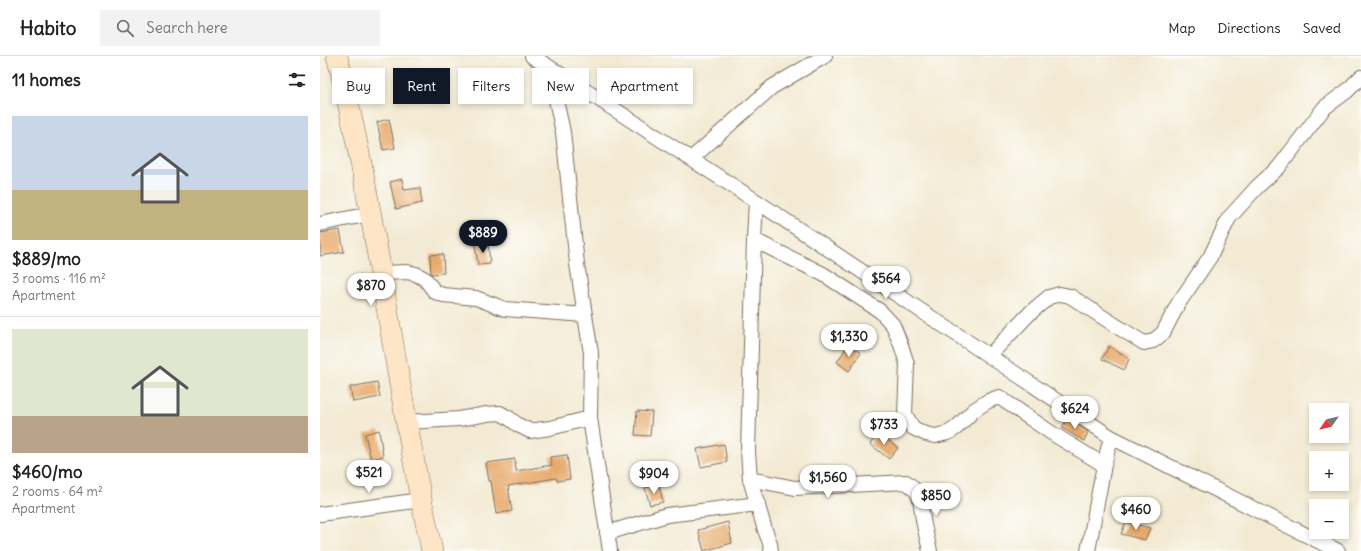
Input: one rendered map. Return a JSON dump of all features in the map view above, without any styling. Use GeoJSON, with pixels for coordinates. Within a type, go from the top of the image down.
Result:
{"type":"FeatureCollection","features":[{"type":"Feature","properties":{"kind":"main road"},"geometry":{"type":"LineString","coordinates":[[337,56],[347,96],[382,273],[421,500],[432,551]]}},
{"type":"Feature","properties":{"kind":"street"},"geometry":{"type":"LineString","coordinates":[[532,56],[549,68]]}},
{"type":"Feature","properties":{"kind":"street"},"geometry":{"type":"LineString","coordinates":[[691,159],[772,87],[825,56]]}},
{"type":"Feature","properties":{"kind":"street"},"geometry":{"type":"LineString","coordinates":[[989,356],[1031,312],[1049,297],[1060,294],[1070,296],[1144,343],[1153,341],[1163,333],[1178,304],[1210,257],[1229,218],[1257,187],[1279,167],[1324,108],[1347,91],[1361,77]]}},
{"type":"Feature","properties":{"kind":"street"},"geometry":{"type":"LineString","coordinates":[[589,94],[756,201],[1111,437],[1338,551]]}},
{"type":"Feature","properties":{"kind":"street"},"geometry":{"type":"LineString","coordinates":[[557,104],[563,132],[577,264],[591,353],[590,418],[610,551]]}},
{"type":"Feature","properties":{"kind":"street"},"geometry":{"type":"LineString","coordinates":[[756,201],[748,451],[750,478],[770,543],[771,551]]}},
{"type":"Feature","properties":{"kind":"street"},"geometry":{"type":"LineString","coordinates":[[320,224],[370,214]]}},
{"type":"Feature","properties":{"kind":"street"},"geometry":{"type":"LineString","coordinates":[[754,240],[823,274],[880,311],[893,325],[907,364],[905,414],[913,428],[935,436],[948,433],[956,428],[974,410],[988,401],[999,397],[1050,432],[1104,465]]}},
{"type":"Feature","properties":{"kind":"street"},"geometry":{"type":"LineString","coordinates":[[382,273],[407,272],[416,274],[425,279],[435,292],[443,295],[476,298],[505,309],[584,316]]}},
{"type":"Feature","properties":{"kind":"street"},"geometry":{"type":"LineString","coordinates":[[407,422],[459,419],[500,413],[518,425],[530,430],[550,428],[590,418]]}},
{"type":"Feature","properties":{"kind":"street"},"geometry":{"type":"LineString","coordinates":[[1088,551],[1104,465],[1111,437]]}},
{"type":"Feature","properties":{"kind":"street"},"geometry":{"type":"LineString","coordinates":[[750,478],[795,488],[906,482],[912,486],[921,500],[930,551]]}},
{"type":"Feature","properties":{"kind":"street"},"geometry":{"type":"LineString","coordinates":[[320,514],[421,500]]}},
{"type":"Feature","properties":{"kind":"street"},"geometry":{"type":"LineString","coordinates":[[607,533],[667,515],[758,504]]}},
{"type":"Feature","properties":{"kind":"building"},"geometry":{"type":"Polygon","coordinates":[[[389,119],[395,148],[383,150],[377,122],[389,119]]]}},
{"type":"Feature","properties":{"kind":"building"},"geometry":{"type":"Polygon","coordinates":[[[402,179],[404,190],[420,188],[422,203],[396,209],[390,182],[402,179]]]}},
{"type":"Feature","properties":{"kind":"building"},"geometry":{"type":"Polygon","coordinates":[[[340,230],[344,252],[320,256],[320,233],[340,230]]]}},
{"type":"Feature","properties":{"kind":"building"},"geometry":{"type":"Polygon","coordinates":[[[488,243],[490,264],[478,265],[475,244],[488,243]]]}},
{"type":"Feature","properties":{"kind":"building"},"geometry":{"type":"Polygon","coordinates":[[[443,254],[444,273],[431,274],[430,255],[443,254]]]}},
{"type":"Feature","properties":{"kind":"building"},"geometry":{"type":"Polygon","coordinates":[[[848,345],[861,353],[849,371],[837,362],[848,345]]]}},
{"type":"Feature","properties":{"kind":"building"},"geometry":{"type":"Polygon","coordinates":[[[1109,346],[1129,359],[1124,370],[1102,359],[1109,346]]]}},
{"type":"Feature","properties":{"kind":"building"},"geometry":{"type":"Polygon","coordinates":[[[377,382],[380,397],[353,402],[350,387],[377,382]]]}},
{"type":"Feature","properties":{"kind":"building"},"geometry":{"type":"Polygon","coordinates":[[[637,411],[652,412],[650,436],[635,435],[637,411]]]}},
{"type":"Feature","properties":{"kind":"building"},"geometry":{"type":"Polygon","coordinates":[[[1067,418],[1088,432],[1084,441],[1062,428],[1067,418]]]}},
{"type":"Feature","properties":{"kind":"building"},"geometry":{"type":"Polygon","coordinates":[[[379,430],[383,456],[371,460],[365,434],[379,430]]]}},
{"type":"Feature","properties":{"kind":"building"},"geometry":{"type":"Polygon","coordinates":[[[879,433],[898,448],[889,459],[870,444],[879,433]]]}},
{"type":"Feature","properties":{"kind":"building"},"geometry":{"type":"Polygon","coordinates":[[[724,444],[727,462],[701,467],[697,449],[724,444]]]}},
{"type":"Feature","properties":{"kind":"building"},"geometry":{"type":"Polygon","coordinates":[[[567,455],[570,479],[557,481],[556,478],[508,486],[512,511],[496,514],[491,481],[489,481],[486,463],[515,459],[516,471],[552,465],[550,457],[567,455]]]}},
{"type":"Feature","properties":{"kind":"building"},"geometry":{"type":"Polygon","coordinates":[[[659,485],[663,502],[650,505],[645,488],[659,485]]]}},
{"type":"Feature","properties":{"kind":"building"},"geometry":{"type":"Polygon","coordinates":[[[728,522],[732,543],[704,551],[698,530],[728,522]]]}},
{"type":"Feature","properties":{"kind":"building"},"geometry":{"type":"Polygon","coordinates":[[[1126,522],[1150,528],[1145,540],[1121,534],[1126,522]]]}}]}
